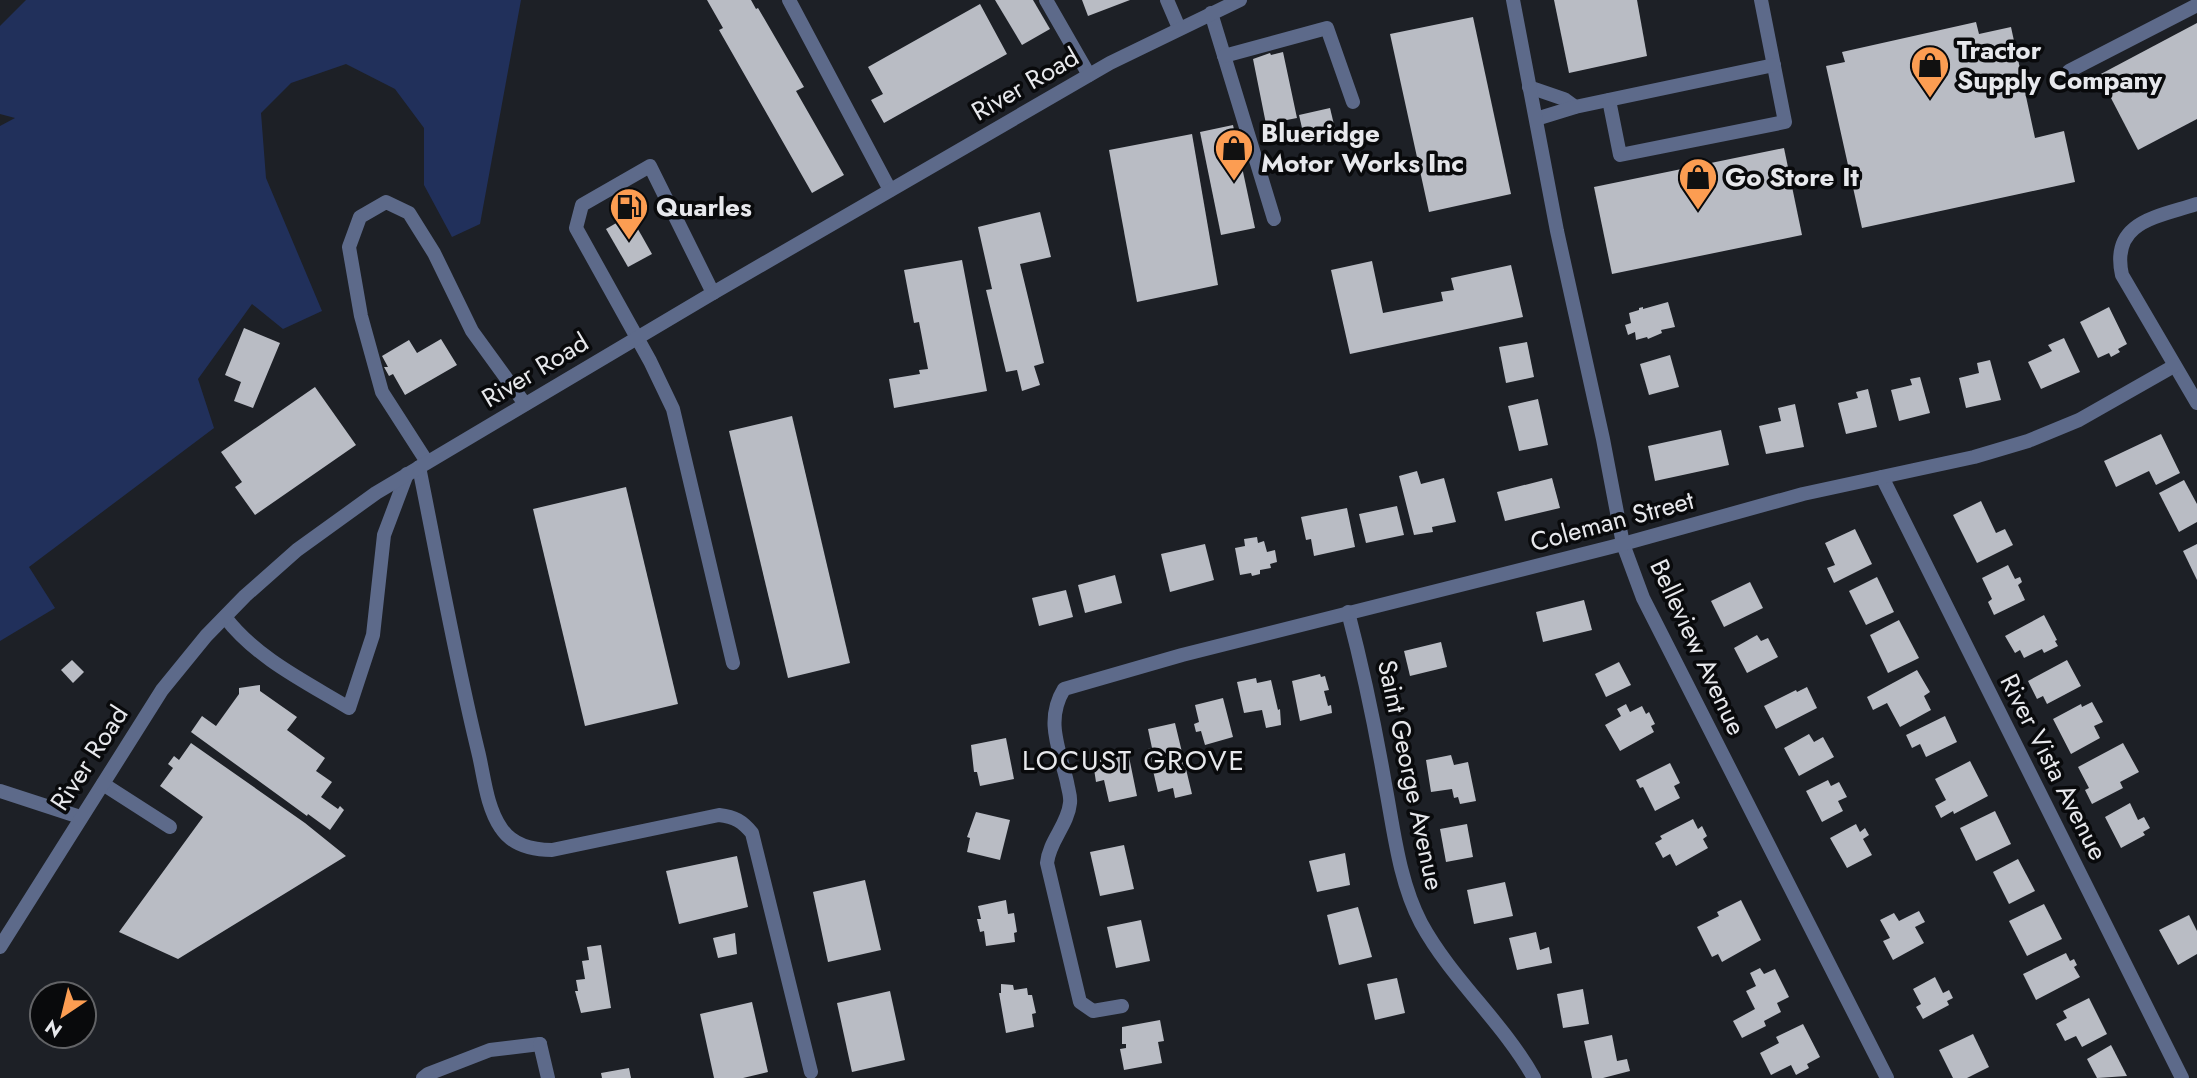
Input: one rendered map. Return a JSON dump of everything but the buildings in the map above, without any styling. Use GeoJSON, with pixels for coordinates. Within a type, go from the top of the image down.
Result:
{"type":"FeatureCollection","features":[{"type":"Feature","properties":{"kind":"street"},"geometry":{"type":"LineString","coordinates":[[789,0],[890,190]]}},
{"type":"Feature","properties":{"kind":"street"},"geometry":{"type":"LineString","coordinates":[[1045,0],[1089,75]]}},
{"type":"Feature","properties":{"kind":"street"},"geometry":{"type":"LineString","coordinates":[[1167,0],[1179,28]]}},
{"type":"Feature","properties":{"kind":"street","name":"River Road"},"geometry":{"type":"LineString","coordinates":[[0,947],[162,690],[225,617],[297,550],[353,508],[713,293],[1089,75],[1240,0]]}},
{"type":"Feature","properties":{"kind":"street","name":"Belleview Avenue"},"geometry":{"type":"LineString","coordinates":[[1513,0],[1557,231],[1623,544],[1643,598],[1887,1078]]}},
{"type":"Feature","properties":{"kind":"street"},"geometry":{"type":"LineString","coordinates":[[1609,100],[1620,155],[1786,122],[1761,0]]}},
{"type":"Feature","properties":{"kind":"street"},"geometry":{"type":"LineString","coordinates":[[2069,71],[2197,5]]}},
{"type":"Feature","properties":{"kind":"street"},"geometry":{"type":"LineString","coordinates":[[1211,13],[1274,219]]}},
{"type":"Feature","properties":{"kind":"street"},"geometry":{"type":"LineString","coordinates":[[1224,57],[1326,28],[1353,102]]}},
{"type":"Feature","properties":{"kind":"street"},"geometry":{"type":"LineString","coordinates":[[1536,119],[1575,107],[1774,65]]}},
{"type":"Feature","properties":{"kind":"street"},"geometry":{"type":"LineString","coordinates":[[1529,87],[1564,99],[1575,107]]}},
{"type":"Feature","properties":{"kind":"street"},"geometry":{"type":"LineString","coordinates":[[713,293],[650,166],[582,205],[576,228],[673,410],[733,663]]}},
{"type":"Feature","properties":{"kind":"street"},"geometry":{"type":"LineString","coordinates":[[525,404],[472,331],[434,253],[410,213],[386,202],[360,217],[349,247],[361,316],[382,392],[418,468],[471,724],[493,814],[502,830],[515,842],[534,850],[552,850],[719,816],[732,816],[744,823],[752,833],[811,1072]]}},
{"type":"Feature","properties":{"kind":"street"},"geometry":{"type":"LineString","coordinates":[[2197,204],[2140,222],[2128,232],[2121,245],[2119,260],[2122,275],[2197,403]]}},
{"type":"Feature","properties":{"kind":"street","name":"Coleman Street"},"geometry":{"type":"LineString","coordinates":[[1122,1006],[1093,1011],[1080,1002],[1047,863],[1048,851],[1068,815],[1071,801],[1053,717],[1056,702],[1064,689],[1348,612],[1623,544],[1803,494],[1974,457],[2028,441],[2079,420],[2174,366]]}},
{"type":"Feature","properties":{"kind":"street"},"geometry":{"type":"LineString","coordinates":[[225,617],[239,636],[291,673],[349,708],[373,635],[384,535],[418,468]]}},
{"type":"Feature","properties":{"kind":"street","name":"River Vista Avenue"},"geometry":{"type":"LineString","coordinates":[[1882,477],[2182,1078]]}},
{"type":"Feature","properties":{"kind":"street","name":"Saint George Avenue"},"geometry":{"type":"LineString","coordinates":[[1348,612],[1366,683],[1406,887],[1420,921],[1439,953],[1503,1032],[1534,1078]]}},
{"type":"Feature","properties":{"kind":"street"},"geometry":{"type":"LineString","coordinates":[[103,784],[170,827]]}},
{"type":"Feature","properties":{"kind":"street"},"geometry":{"type":"LineString","coordinates":[[0,791],[80,817]]}},
{"type":"Feature","properties":{"kind":"street"},"geometry":{"type":"LineString","coordinates":[[423,1078],[490,1050],[540,1044],[548,1078]]}},
{"type":"Feature","properties":{"kind":"shaded area"},"geometry":{"type":"Polygon","coordinates":[[[26,0],[521,0],[480,224],[452,237],[424,185],[424,128],[395,89],[346,64],[291,83],[261,113],[266,178],[322,311],[283,329],[252,304],[198,379],[214,428],[29,567],[55,608],[0,641],[0,126],[15,118],[0,114],[0,26],[26,0]]]}},
{"type":"Feature","properties":{"kind":"place","name":"Tractor Supply Company"},"geometry":{"type":"Point","coordinates":[1930,99]}},
{"type":"Feature","properties":{"kind":"place","name":"Blueridge Motor Works Inc"},"geometry":{"type":"Point","coordinates":[1234,182]}},
{"type":"Feature","properties":{"kind":"place","name":"Go Store It"},"geometry":{"type":"Point","coordinates":[1698,211]}},
{"type":"Feature","properties":{"kind":"place","name":"Quarles"},"geometry":{"type":"Point","coordinates":[629,241]}},
{"type":"Feature","properties":{"kind":"district","name":"LOCUST GROVE"},"geometry":{"type":"Point","coordinates":[1134,760]}}]}
